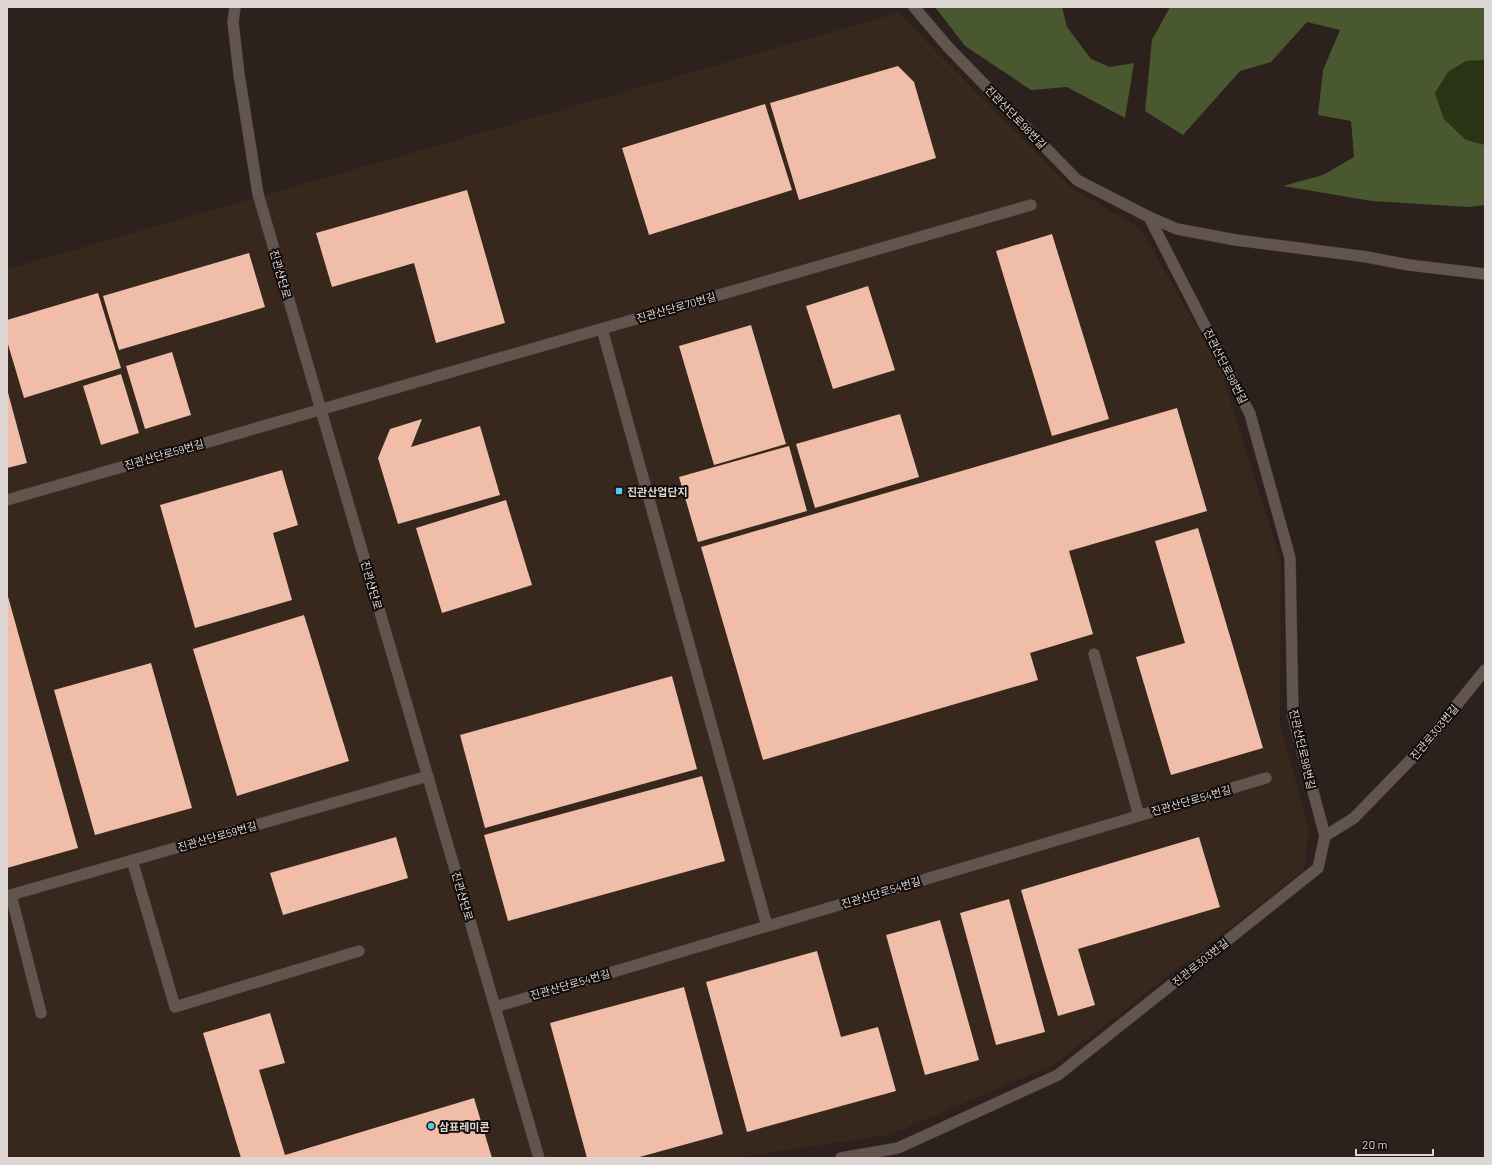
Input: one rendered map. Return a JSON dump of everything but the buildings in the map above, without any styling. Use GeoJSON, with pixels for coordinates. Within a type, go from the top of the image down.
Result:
{"type":"FeatureCollection","features":[{"type":"Feature","properties":{"kind":"street","name":"진관산단로"},"geometry":{"type":"LineString","coordinates":[[235,7],[233,22],[239,74],[258,194],[539,1158]]}},
{"type":"Feature","properties":{"kind":"street","name":"진관산단로98번길"},"geometry":{"type":"LineString","coordinates":[[914,7],[948,47],[1077,180],[1149,217],[1250,414],[1290,558],[1293,716],[1325,836]]}},
{"type":"Feature","properties":{"kind":"street","name":"진관산단로70번길"},"geometry":{"type":"LineString","coordinates":[[321,409],[1031,205]]}},
{"type":"Feature","properties":{"kind":"street"},"geometry":{"type":"LineString","coordinates":[[1149,217],[1177,229],[1236,240],[1367,257],[1409,265],[1485,274]]}},
{"type":"Feature","properties":{"kind":"street"},"geometry":{"type":"LineString","coordinates":[[602,328],[767,926]]}},
{"type":"Feature","properties":{"kind":"street","name":"진관산단로59번길"},"geometry":{"type":"LineString","coordinates":[[7,500],[321,409]]}},
{"type":"Feature","properties":{"kind":"street"},"geometry":{"type":"LineString","coordinates":[[1094,654],[1139,816]]}},
{"type":"Feature","properties":{"kind":"street","name":"진관로303번길"},"geometry":{"type":"LineString","coordinates":[[841,1158],[898,1148],[1058,1075],[1318,868],[1325,836],[1360,813],[1422,749],[1485,670]]}},
{"type":"Feature","properties":{"kind":"street","name":"진관산단로59번길"},"geometry":{"type":"LineString","coordinates":[[9,895],[428,776]]}},
{"type":"Feature","properties":{"kind":"street","name":"진관산단로54번길"},"geometry":{"type":"LineString","coordinates":[[495,1006],[1266,778]]}},
{"type":"Feature","properties":{"kind":"street"},"geometry":{"type":"LineString","coordinates":[[132,860],[174,1007],[359,952]]}},
{"type":"Feature","properties":{"kind":"street"},"geometry":{"type":"LineString","coordinates":[[9,895],[41,1013]]}},
{"type":"Feature","properties":{"kind":"shaded area"},"geometry":{"type":"Polygon","coordinates":[[[898,13],[1072,188],[1141,229],[1220,368],[1281,561],[1280,723],[1309,830],[1304,870],[1054,1065],[889,1135],[734,1158],[7,1158],[7,269],[898,13]]]}},
{"type":"Feature","properties":{"kind":"green space"},"geometry":{"type":"Polygon","coordinates":[[[935,7],[1062,7],[1067,27],[1091,59],[1110,67],[1134,63],[1125,118],[1067,87],[1031,90],[965,46],[935,7]]]}},
{"type":"Feature","properties":{"kind":"green space"},"geometry":{"type":"Polygon","coordinates":[[[1170,7],[1485,7],[1485,60],[1466,61],[1448,72],[1435,93],[1444,119],[1466,140],[1485,145],[1485,205],[1469,207],[1372,201],[1283,186],[1323,175],[1354,157],[1351,121],[1318,115],[1323,70],[1340,30],[1307,22],[1271,62],[1240,71],[1183,135],[1145,111],[1152,40],[1170,7]]]}},
{"type":"Feature","properties":{"kind":"green space"},"geometry":{"type":"Polygon","coordinates":[[[1485,60],[1485,145],[1466,140],[1444,119],[1435,93],[1448,72],[1466,61],[1485,60]]]}},
{"type":"Feature","properties":{"kind":"place","name":"진관산업단지"},"geometry":{"type":"Point","coordinates":[619,491]}},
{"type":"Feature","properties":{"kind":"place","name":"삼표레미콘"},"geometry":{"type":"Point","coordinates":[431,1126]}}]}
